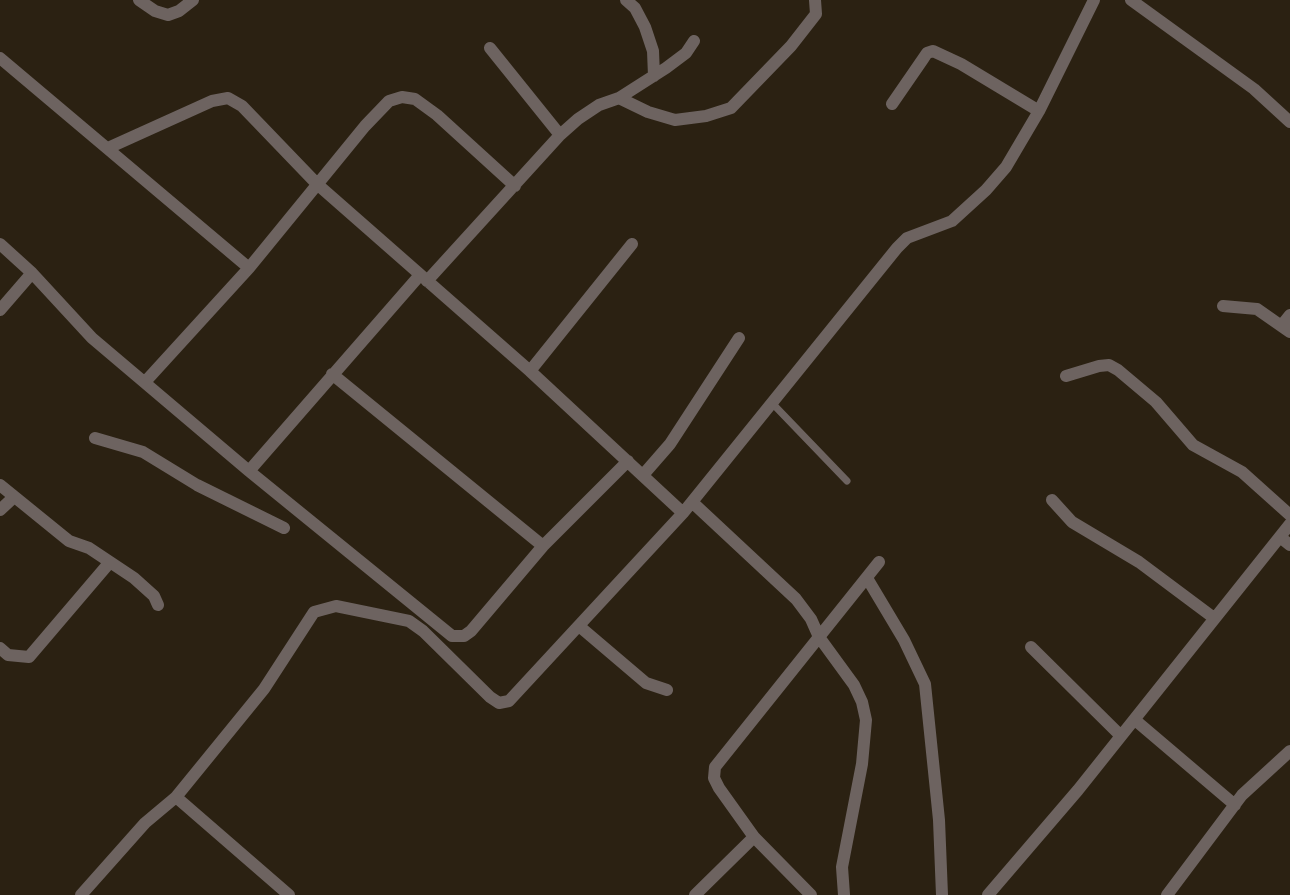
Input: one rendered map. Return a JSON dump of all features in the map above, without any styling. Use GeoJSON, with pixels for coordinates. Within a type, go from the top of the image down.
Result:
{"type":"FeatureCollection","features":[{"type":"Feature","properties":{"kind":"street"},"geometry":{"type":"LineString","coordinates":[[139,0],[155,12],[168,15],[179,12],[193,0]]}},
{"type":"Feature","properties":{"kind":"street"},"geometry":{"type":"LineString","coordinates":[[626,0],[635,8],[646,27],[653,51],[654,76]]}},
{"type":"Feature","properties":{"kind":"street"},"geometry":{"type":"LineString","coordinates":[[619,98],[648,112],[675,120],[706,116],[731,108],[792,46],[816,14],[815,0]]}},
{"type":"Feature","properties":{"kind":"street"},"geometry":{"type":"LineString","coordinates":[[86,893],[145,823],[176,797],[264,689],[314,612],[336,606],[409,621],[499,703],[509,701],[683,513],[907,238],[952,221],[986,190],[1006,166],[1039,111],[1094,0]]}},
{"type":"Feature","properties":{"kind":"street"},"geometry":{"type":"LineString","coordinates":[[1131,0],[1254,88],[1290,122]]}},
{"type":"Feature","properties":{"kind":"street"},"geometry":{"type":"LineString","coordinates":[[249,471],[332,374],[423,278],[515,186],[560,135],[598,105],[619,98],[654,76],[686,53],[694,41]]}},
{"type":"Feature","properties":{"kind":"street"},"geometry":{"type":"LineString","coordinates":[[490,48],[560,135]]}},
{"type":"Feature","properties":{"kind":"street"},"geometry":{"type":"LineString","coordinates":[[892,104],[927,53],[933,51],[961,64],[1039,111]]}},
{"type":"Feature","properties":{"kind":"street"},"geometry":{"type":"LineString","coordinates":[[0,58],[249,268]]}},
{"type":"Feature","properties":{"kind":"street"},"geometry":{"type":"LineString","coordinates":[[144,382],[249,268],[316,184],[365,126],[389,101],[402,97],[415,99],[437,115],[515,186]]}},
{"type":"Feature","properties":{"kind":"street"},"geometry":{"type":"LineString","coordinates":[[108,148],[212,101],[228,98],[242,106],[316,184],[530,371],[683,513]]}},
{"type":"Feature","properties":{"kind":"street"},"geometry":{"type":"LineString","coordinates":[[0,244],[32,273],[92,338],[249,471],[445,631],[458,637],[464,636],[471,631],[544,546],[628,461]]}},
{"type":"Feature","properties":{"kind":"street"},"geometry":{"type":"LineString","coordinates":[[530,371],[632,244]]}},
{"type":"Feature","properties":{"kind":"street"},"geometry":{"type":"LineString","coordinates":[[0,310],[32,273]]}},
{"type":"Feature","properties":{"kind":"street"},"geometry":{"type":"LineString","coordinates":[[1223,306],[1257,310],[1287,324]]}},
{"type":"Feature","properties":{"kind":"street"},"geometry":{"type":"LineString","coordinates":[[643,475],[670,444],[739,338]]}},
{"type":"Feature","properties":{"kind":"street"},"geometry":{"type":"LineString","coordinates":[[1066,376],[1109,365],[1118,370],[1156,402],[1193,445],[1242,472],[1290,515]]}},
{"type":"Feature","properties":{"kind":"street"},"geometry":{"type":"LineString","coordinates":[[332,374],[544,546]]}},
{"type":"Feature","properties":{"kind":"street"},"geometry":{"type":"LineString","coordinates":[[95,438],[143,452],[197,485],[284,528]]}},
{"type":"Feature","properties":{"kind":"street"},"geometry":{"type":"LineString","coordinates":[[0,485],[69,542],[89,548],[134,578],[154,596],[158,605]]}},
{"type":"Feature","properties":{"kind":"street"},"geometry":{"type":"LineString","coordinates":[[0,510],[14,497]]}},
{"type":"Feature","properties":{"kind":"street"},"geometry":{"type":"LineString","coordinates":[[1052,500],[1072,522],[1138,562],[1214,618]]}},
{"type":"Feature","properties":{"kind":"street"},"geometry":{"type":"LineString","coordinates":[[692,502],[796,599],[811,619],[820,638],[854,685],[862,702],[866,720],[862,764],[842,867],[844,895]]}},
{"type":"Feature","properties":{"kind":"street"},"geometry":{"type":"LineString","coordinates":[[988,895],[1121,736],[1214,618],[1285,541],[1290,524]]}},
{"type":"Feature","properties":{"kind":"street"},"geometry":{"type":"LineString","coordinates":[[0,648],[8,655],[29,657],[110,562]]}},
{"type":"Feature","properties":{"kind":"street"},"geometry":{"type":"LineString","coordinates":[[810,895],[754,837],[719,788],[714,778],[715,767],[879,562]]}},
{"type":"Feature","properties":{"kind":"street"},"geometry":{"type":"LineString","coordinates":[[866,578],[908,648],[924,684],[939,820],[942,895]]}},
{"type":"Feature","properties":{"kind":"street"},"geometry":{"type":"LineString","coordinates":[[578,626],[646,683],[667,690]]}},
{"type":"Feature","properties":{"kind":"street"},"geometry":{"type":"LineString","coordinates":[[1031,647],[1121,736]]}},
{"type":"Feature","properties":{"kind":"street"},"geometry":{"type":"LineString","coordinates":[[1134,720],[1235,805]]}},
{"type":"Feature","properties":{"kind":"street"},"geometry":{"type":"LineString","coordinates":[[1167,895],[1235,805],[1263,774],[1290,752]]}},
{"type":"Feature","properties":{"kind":"street"},"geometry":{"type":"LineString","coordinates":[[176,797],[290,895]]}},
{"type":"Feature","properties":{"kind":"street"},"geometry":{"type":"LineString","coordinates":[[695,895],[754,837]]}},
{"type":"Feature","properties":{"kind":"lane"},"geometry":{"type":"LineString","coordinates":[[772,403],[847,481]]}}]}
